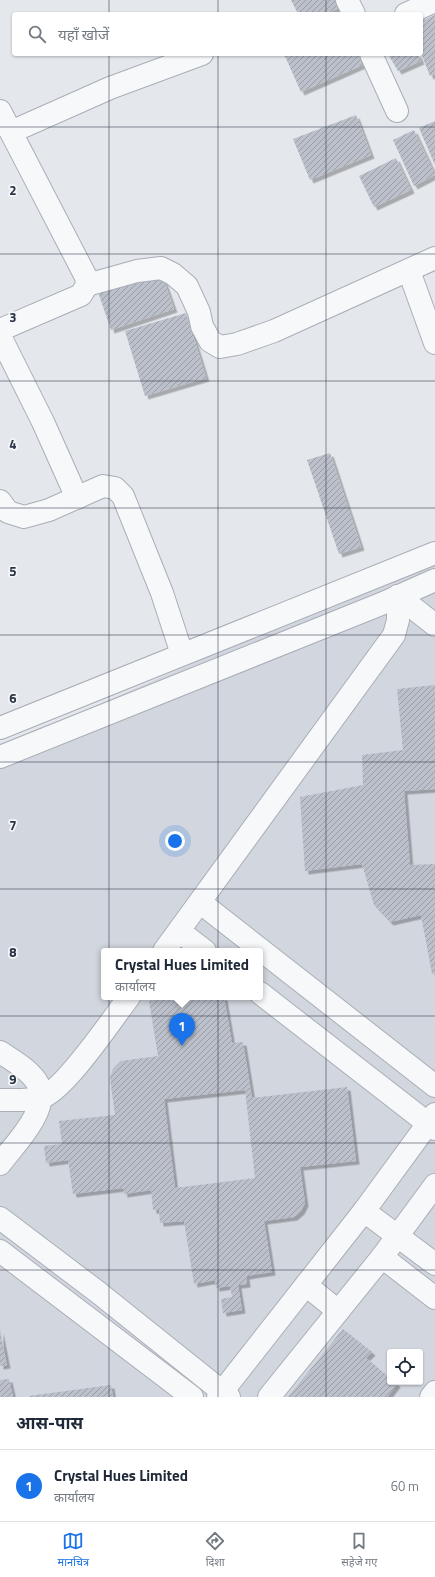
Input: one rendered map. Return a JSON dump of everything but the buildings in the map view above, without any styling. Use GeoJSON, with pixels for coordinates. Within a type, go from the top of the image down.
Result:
{"type":"FeatureCollection","features":[{"type":"Feature","properties":{"kind":"street"},"geometry":{"type":"LineString","coordinates":[[347,0],[353,12]]}},
{"type":"Feature","properties":{"kind":"street"},"geometry":{"type":"LineString","coordinates":[[410,12],[435,1]]}},
{"type":"Feature","properties":{"kind":"street"},"geometry":{"type":"LineString","coordinates":[[11,132],[110,88],[197,56]]}},
{"type":"Feature","properties":{"kind":"street"},"geometry":{"type":"LineString","coordinates":[[372,56],[397,111]]}},
{"type":"Feature","properties":{"kind":"street"},"geometry":{"type":"LineString","coordinates":[[0,112],[86,277],[87,285],[81,295],[0,330]]}},
{"type":"Feature","properties":{"kind":"street"},"geometry":{"type":"LineString","coordinates":[[87,285],[138,271],[161,268],[173,274],[186,286],[199,312],[202,326],[210,341],[220,347],[237,344],[274,331],[435,258]]}},
{"type":"Feature","properties":{"kind":"street"},"geometry":{"type":"LineString","coordinates":[[409,270],[435,343]]}},
{"type":"Feature","properties":{"kind":"street"},"geometry":{"type":"LineString","coordinates":[[0,336],[43,422],[77,498]]}},
{"type":"Feature","properties":{"kind":"street"},"geometry":{"type":"LineString","coordinates":[[0,501],[8,512],[24,517],[49,510],[103,486],[115,488],[123,496],[162,593],[182,654]]}},
{"type":"Feature","properties":{"kind":"street"},"geometry":{"type":"LineString","coordinates":[[0,728],[435,553]]}},
{"type":"Feature","properties":{"kind":"street"},"geometry":{"type":"LineString","coordinates":[[0,757],[434,582]]}},
{"type":"Feature","properties":{"kind":"street"},"geometry":{"type":"LineString","coordinates":[[398,596],[435,625]]}},
{"type":"Feature","properties":{"kind":"street"},"geometry":{"type":"LineString","coordinates":[[166,948],[394,635],[398,620],[398,596]]}},
{"type":"Feature","properties":{"kind":"street"},"geometry":{"type":"LineString","coordinates":[[200,903],[258,948]]}},
{"type":"Feature","properties":{"kind":"street"},"geometry":{"type":"LineString","coordinates":[[180,931],[201,948]]}},
{"type":"Feature","properties":{"kind":"street"},"geometry":{"type":"LineString","coordinates":[[263,952],[435,1086]]}},
{"type":"Feature","properties":{"kind":"street"},"geometry":{"type":"LineString","coordinates":[[0,1218],[99,1293],[223,1395],[306,1285],[433,1122],[263,995]]}},
{"type":"Feature","properties":{"kind":"street"},"geometry":{"type":"LineString","coordinates":[[0,1100],[41,1098],[56,1089],[70,1074],[127,1000]]}},
{"type":"Feature","properties":{"kind":"street"},"geometry":{"type":"LineString","coordinates":[[0,1052],[29,1073],[38,1084],[41,1098],[36,1117],[0,1164]]}},
{"type":"Feature","properties":{"kind":"street"},"geometry":{"type":"LineString","coordinates":[[269,1397],[382,1257],[435,1185]]}},
{"type":"Feature","properties":{"kind":"street"},"geometry":{"type":"LineString","coordinates":[[364,1211],[435,1264]]}},
{"type":"Feature","properties":{"kind":"street"},"geometry":{"type":"LineString","coordinates":[[0,1252],[192,1397]]}},
{"type":"Feature","properties":{"kind":"street"},"geometry":{"type":"LineString","coordinates":[[382,1257],[435,1298]]}},
{"type":"Feature","properties":{"kind":"street"},"geometry":{"type":"LineString","coordinates":[[306,1285],[338,1311]]}},
{"type":"Feature","properties":{"kind":"street"},"geometry":{"type":"LineString","coordinates":[[82,1314],[99,1293]]}},
{"type":"Feature","properties":{"kind":"street"},"geometry":{"type":"LineString","coordinates":[[431,1397],[435,1392]]}},
{"type":"Feature","properties":{"kind":"shaded area"},"geometry":{"type":"Polygon","coordinates":[[[435,559],[435,1397],[0,1397],[0,747],[435,559]]]}},
{"type":"Feature","properties":{"kind":"place","name":"Crystal Hues Limited"},"geometry":{"type":"Point","coordinates":[182,1046]}}]}
